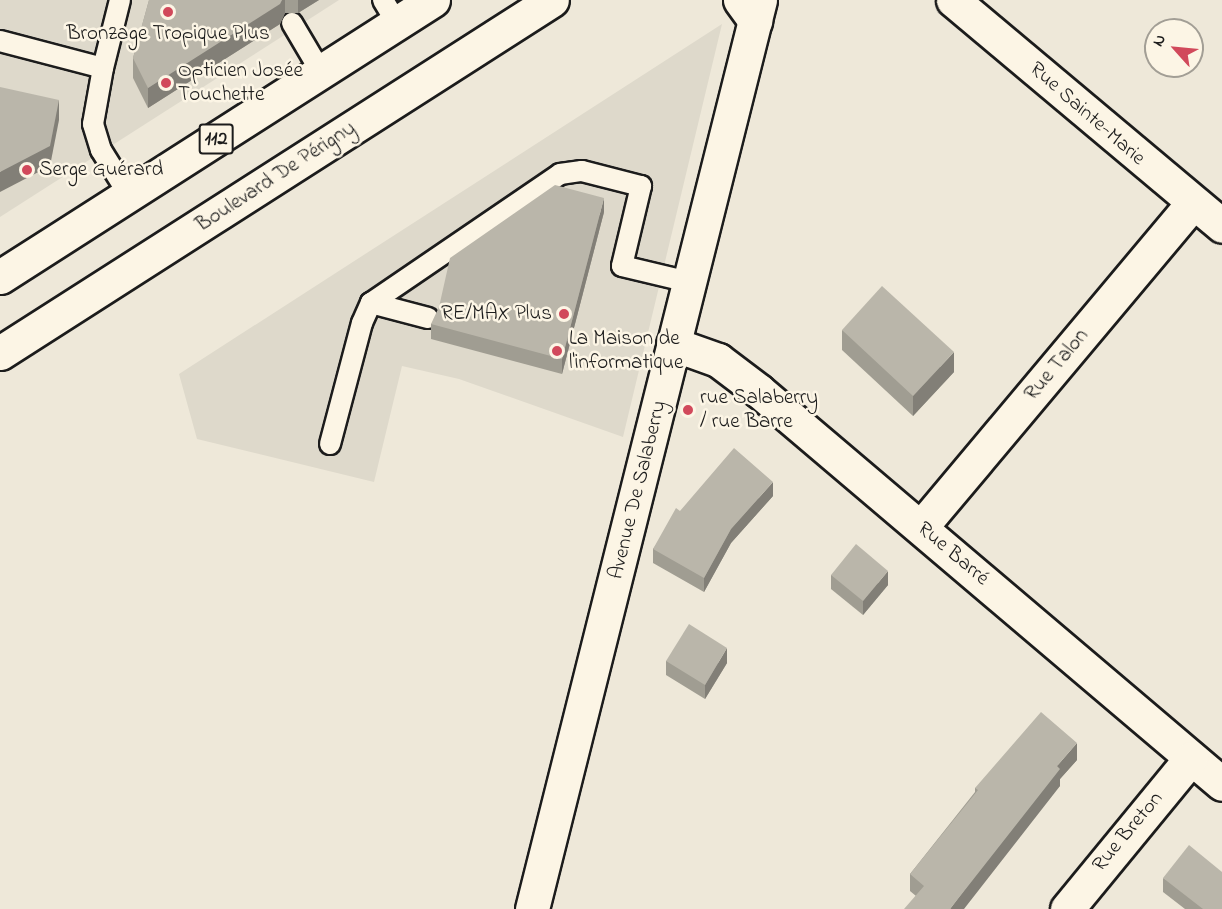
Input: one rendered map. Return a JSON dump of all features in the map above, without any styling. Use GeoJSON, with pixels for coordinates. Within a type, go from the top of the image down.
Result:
{"type":"FeatureCollection","features":[{"type":"Feature","properties":{"kind":"street","name":"112"},"geometry":{"type":"LineString","coordinates":[[0,277],[321,72],[390,11],[433,0]]}},
{"type":"Feature","properties":{"kind":"street","name":"Boulevard De Périgny"},"geometry":{"type":"LineString","coordinates":[[0,353],[552,0]]}},
{"type":"Feature","properties":{"kind":"street","name":"Rue Sainte-Marie"},"geometry":{"type":"LineString","coordinates":[[953,0],[1222,226]]}},
{"type":"Feature","properties":{"kind":"street","name":"Avenue De Salaberry"},"geometry":{"type":"LineString","coordinates":[[532,909],[689,282],[751,7]]}},
{"type":"Feature","properties":{"kind":"street","name":"Rue Talon"},"geometry":{"type":"LineString","coordinates":[[921,526],[1193,203]]}},
{"type":"Feature","properties":{"kind":"street","name":"Rue Barré"},"geometry":{"type":"LineString","coordinates":[[673,344],[718,360],[921,526],[1222,783]]}},
{"type":"Feature","properties":{"kind":"street","name":"Rue Breton"},"geometry":{"type":"LineString","coordinates":[[1067,909],[1191,758]]}},
{"type":"Feature","properties":{"kind":"lane"},"geometry":{"type":"LineString","coordinates":[[120,0],[103,68],[93,124],[101,150],[129,195]]}},
{"type":"Feature","properties":{"kind":"lane"},"geometry":{"type":"LineString","coordinates":[[292,23],[321,72]]}},
{"type":"Feature","properties":{"kind":"lane"},"geometry":{"type":"LineString","coordinates":[[0,41],[103,68]]}},
{"type":"Feature","properties":{"kind":"lane"},"geometry":{"type":"LineString","coordinates":[[330,444],[362,323],[370,303],[550,180],[570,171],[641,186],[622,267],[689,282]]}},
{"type":"Feature","properties":{"kind":"lane"},"geometry":{"type":"LineString","coordinates":[[370,303],[428,318]]}},
{"type":"Feature","properties":{"kind":"shaded area"},"geometry":{"type":"Polygon","coordinates":[[[0,0],[339,0],[0,217],[0,0]]]}},
{"type":"Feature","properties":{"kind":"shaded area"},"geometry":{"type":"Polygon","coordinates":[[[722,24],[623,437],[459,379],[402,366],[374,482],[197,439],[179,374],[722,24]]]}},
{"type":"Feature","properties":{"kind":"building"},"geometry":{"type":"Polygon","coordinates":[[[149,0],[282,0],[280,4],[148,88],[133,58],[149,0]]]}},
{"type":"Feature","properties":{"kind":"building"},"geometry":{"type":"Polygon","coordinates":[[[0,87],[59,100],[50,146],[0,172],[0,87]]]}},
{"type":"Feature","properties":{"kind":"building"},"geometry":{"type":"Polygon","coordinates":[[[555,185],[604,198],[562,359],[431,324],[439,307],[450,258],[555,185]]]}},
{"type":"Feature","properties":{"kind":"building"},"geometry":{"type":"Polygon","coordinates":[[[882,286],[954,352],[913,396],[842,330],[882,286]]]}},
{"type":"Feature","properties":{"kind":"building"},"geometry":{"type":"Polygon","coordinates":[[[734,448],[773,482],[731,529],[704,578],[653,549],[676,508],[680,511],[734,448]]]}},
{"type":"Feature","properties":{"kind":"building"},"geometry":{"type":"Polygon","coordinates":[[[856,544],[888,571],[863,601],[831,575],[856,544]]]}},
{"type":"Feature","properties":{"kind":"building"},"geometry":{"type":"Polygon","coordinates":[[[689,624],[727,648],[705,685],[666,661],[689,624]]]}},
{"type":"Feature","properties":{"kind":"building"},"geometry":{"type":"Polygon","coordinates":[[[1041,712],[1077,743],[1057,766],[1060,769],[950,909],[904,909],[924,886],[910,874],[978,790],[975,788],[1041,712]]]}},
{"type":"Feature","properties":{"kind":"building"},"geometry":{"type":"Polygon","coordinates":[[[1189,845],[1222,872],[1222,909],[1203,909],[1163,878],[1189,845]]]}},
{"type":"Feature","properties":{"kind":"place","name":"Bronzage Tropique Plus"},"geometry":{"type":"Point","coordinates":[168,12]}},
{"type":"Feature","properties":{"kind":"place","name":"Opticien Josée Touchette"},"geometry":{"type":"Point","coordinates":[166,83]}},
{"type":"Feature","properties":{"kind":"place","name":"Serge Guérard"},"geometry":{"type":"Point","coordinates":[27,170]}},
{"type":"Feature","properties":{"kind":"place","name":"RE/MAX Plus"},"geometry":{"type":"Point","coordinates":[564,314]}},
{"type":"Feature","properties":{"kind":"place","name":"La Maison de l'informatique"},"geometry":{"type":"Point","coordinates":[557,351]}},
{"type":"Feature","properties":{"kind":"place","name":"rue Salaberry / rue Barre"},"geometry":{"type":"Point","coordinates":[688,410]}}]}
